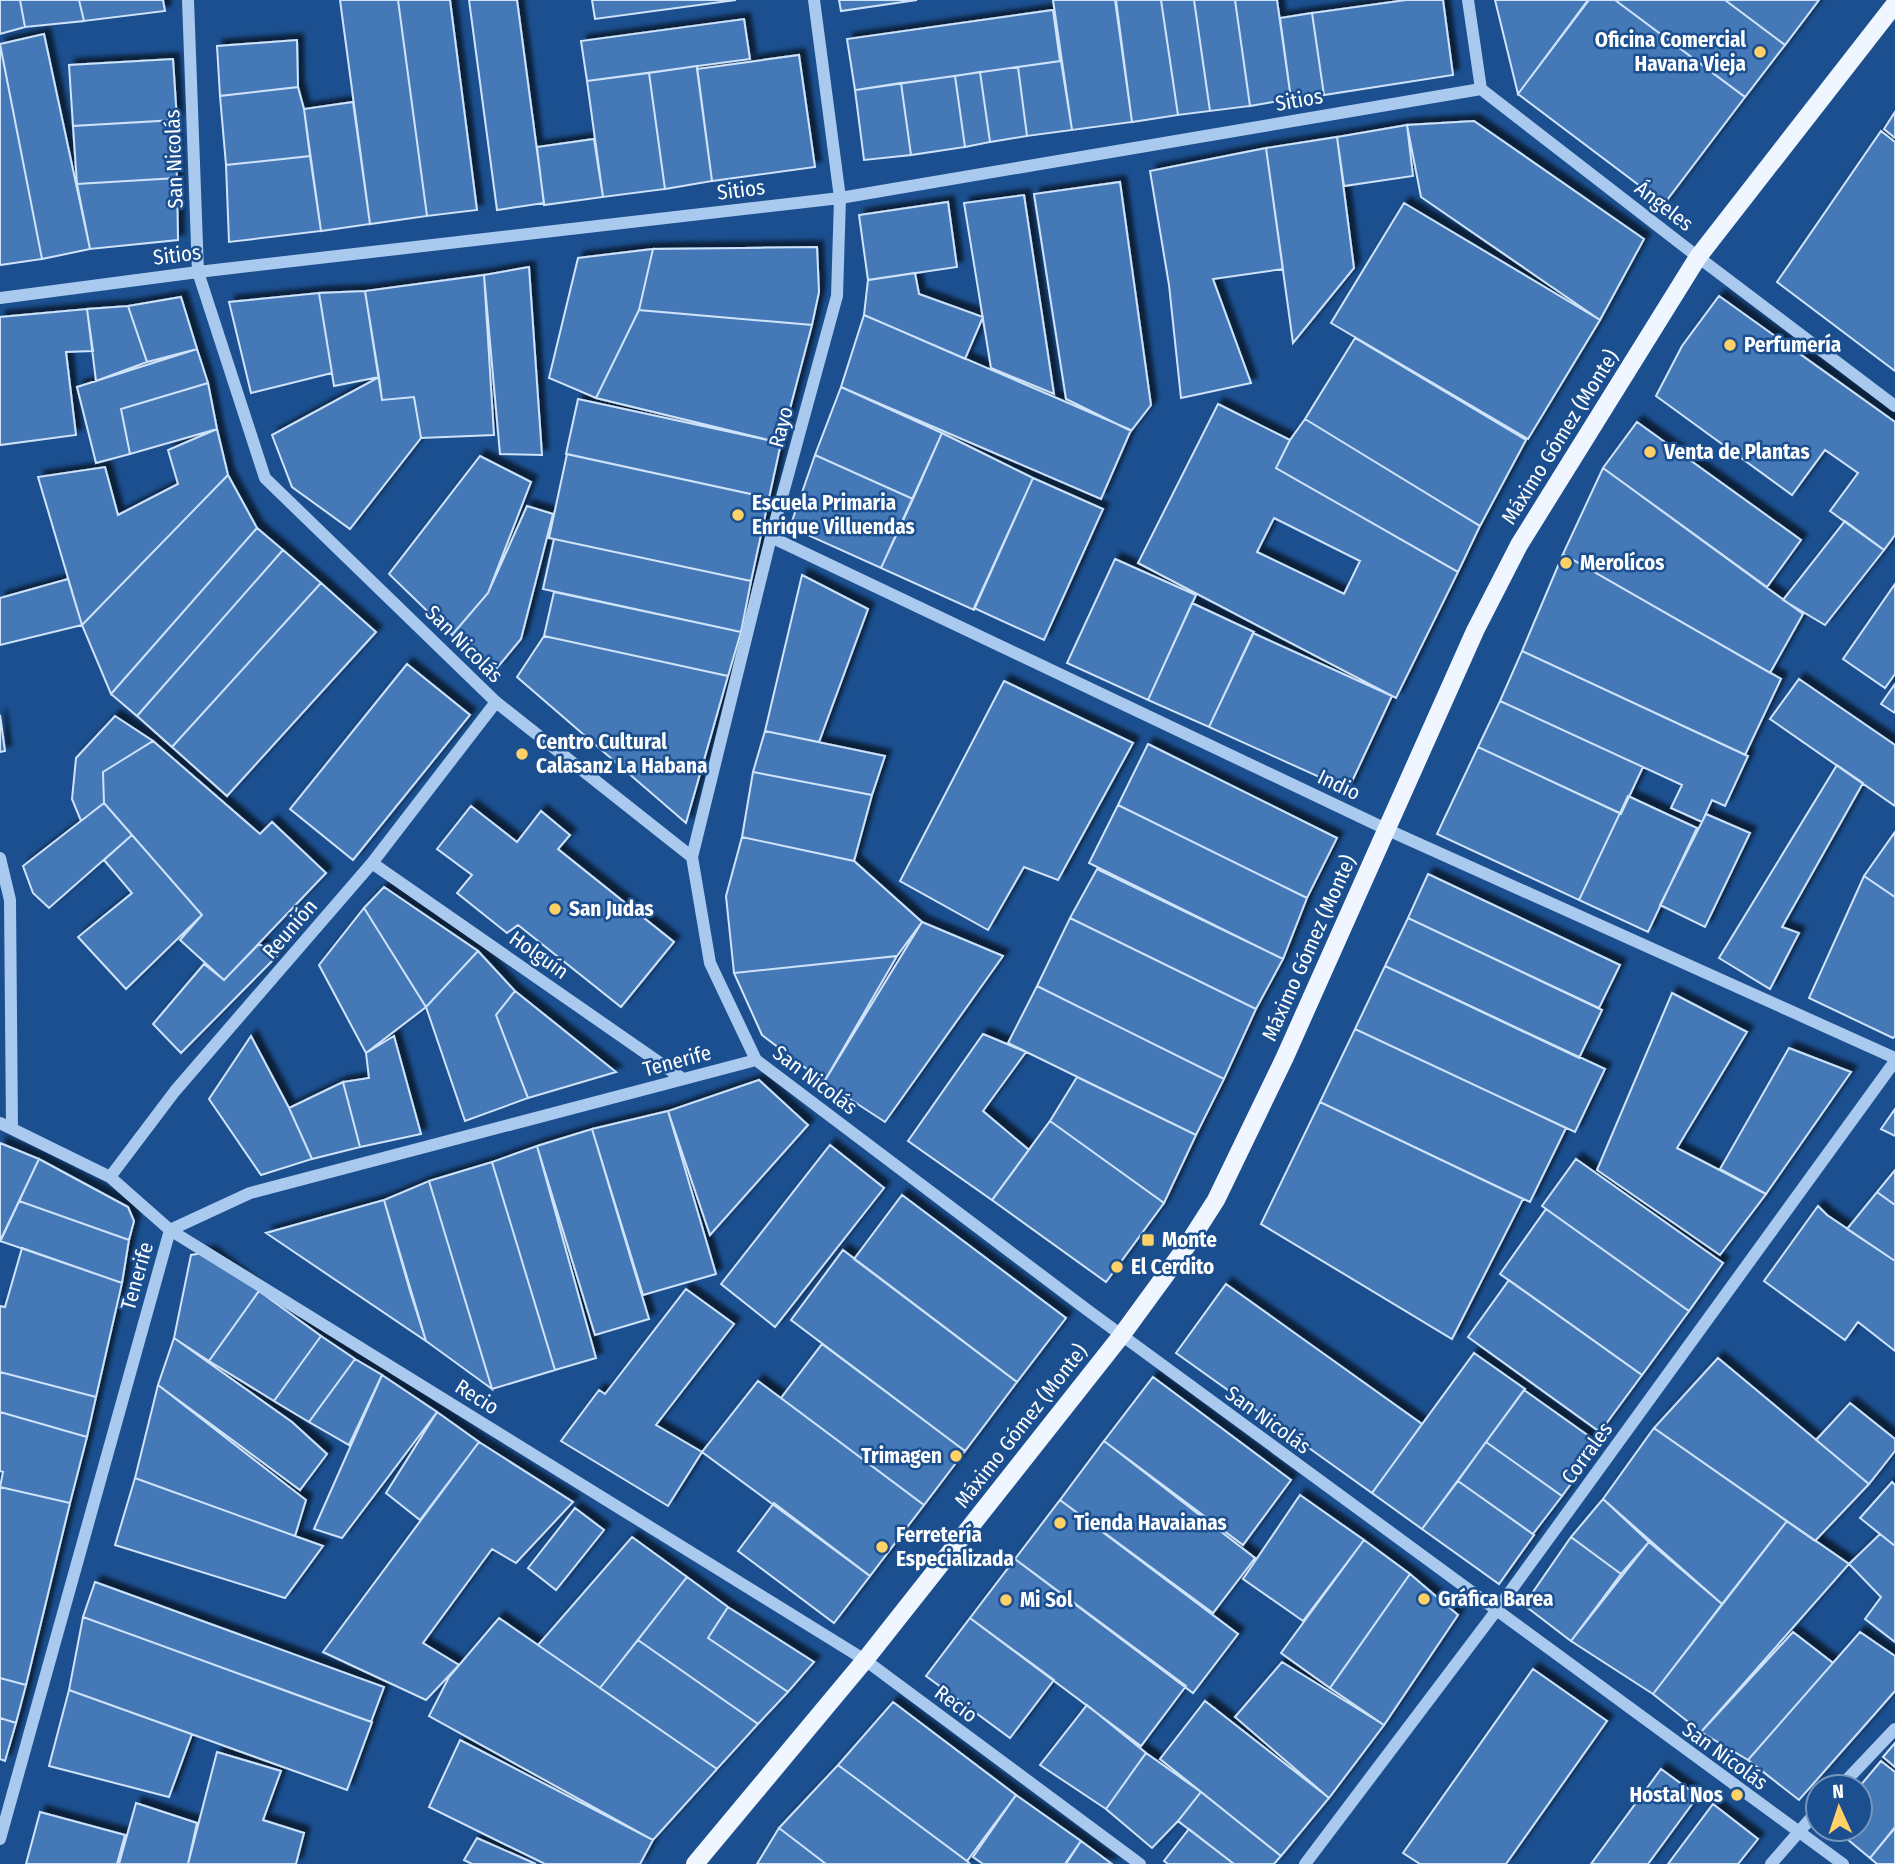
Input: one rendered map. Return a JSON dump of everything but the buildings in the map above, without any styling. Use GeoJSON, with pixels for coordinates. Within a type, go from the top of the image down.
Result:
{"type":"FeatureCollection","features":[{"type":"Feature","properties":{"kind":"main road","name":"Máximo Gómez (Monte)"},"geometry":{"type":"LineString","coordinates":[[695,1864],[865,1660],[1121,1336],[1216,1200],[1285,1057],[1475,631],[1519,545],[1698,257],[1895,4]]}},
{"type":"Feature","properties":{"kind":"street","name":"San Nicolás"},"geometry":{"type":"LineString","coordinates":[[188,0],[198,272],[265,478],[496,702],[692,858],[710,963],[756,1060],[1121,1336],[1843,1864]]}},
{"type":"Feature","properties":{"kind":"street","name":"Rayo"},"geometry":{"type":"LineString","coordinates":[[692,858],[771,537],[837,296],[840,198],[814,0]]}},
{"type":"Feature","properties":{"kind":"street"},"geometry":{"type":"LineString","coordinates":[[1468,0],[1481,89]]}},
{"type":"Feature","properties":{"kind":"street","name":"Sitios"},"geometry":{"type":"LineString","coordinates":[[0,298],[198,272],[840,198],[1481,89]]}},
{"type":"Feature","properties":{"kind":"street","name":"Ángeles"},"geometry":{"type":"LineString","coordinates":[[1481,89],[1895,405]]}},
{"type":"Feature","properties":{"kind":"street","name":"Indio"},"geometry":{"type":"LineString","coordinates":[[771,537],[1388,830],[1895,1059]]}},
{"type":"Feature","properties":{"kind":"street","name":"Reunión"},"geometry":{"type":"LineString","coordinates":[[110,1177],[175,1091],[372,863],[496,702]]}},
{"type":"Feature","properties":{"kind":"street","name":"Recio"},"geometry":{"type":"LineString","coordinates":[[0,858],[10,900],[6,1125],[110,1177],[170,1230],[865,1660],[1140,1864]]}},
{"type":"Feature","properties":{"kind":"street","name":"Holguín"},"geometry":{"type":"LineString","coordinates":[[372,863],[683,1079]]}},
{"type":"Feature","properties":{"kind":"street","name":"Corrales"},"geometry":{"type":"LineString","coordinates":[[1305,1864],[1496,1611],[1895,1059]]}},
{"type":"Feature","properties":{"kind":"street","name":"Tenerife"},"geometry":{"type":"LineString","coordinates":[[0,1839],[170,1230],[250,1193],[756,1060]]}},
{"type":"Feature","properties":{"kind":"street"},"geometry":{"type":"LineString","coordinates":[[1853,1773],[1895,1729]]}},
{"type":"Feature","properties":{"kind":"street"},"geometry":{"type":"LineString","coordinates":[[1771,1864],[1804,1825]]}},
{"type":"Feature","properties":{"kind":"place","name":"Oficina Comercial Havana Vieja"},"geometry":{"type":"Point","coordinates":[1760,52]}},
{"type":"Feature","properties":{"kind":"place","name":"Perfumería"},"geometry":{"type":"Point","coordinates":[1730,345]}},
{"type":"Feature","properties":{"kind":"place","name":"Venta de Plantas"},"geometry":{"type":"Point","coordinates":[1650,452]}},
{"type":"Feature","properties":{"kind":"place","name":"Escuela Primaria Enrique Villuendas"},"geometry":{"type":"Point","coordinates":[738,515]}},
{"type":"Feature","properties":{"kind":"place","name":"Merolícos"},"geometry":{"type":"Point","coordinates":[1566,563]}},
{"type":"Feature","properties":{"kind":"place","name":"Centro Cultural Calasanz La Habana"},"geometry":{"type":"Point","coordinates":[522,754]}},
{"type":"Feature","properties":{"kind":"place","name":"San Judas"},"geometry":{"type":"Point","coordinates":[555,909]}},
{"type":"Feature","properties":{"kind":"place","name":"Monte"},"geometry":{"type":"Point","coordinates":[1148,1240]}},
{"type":"Feature","properties":{"kind":"place","name":"El Cerdito"},"geometry":{"type":"Point","coordinates":[1117,1267]}},
{"type":"Feature","properties":{"kind":"place","name":"Trimagen"},"geometry":{"type":"Point","coordinates":[956,1456]}},
{"type":"Feature","properties":{"kind":"place","name":"Tienda Havaianas"},"geometry":{"type":"Point","coordinates":[1060,1523]}},
{"type":"Feature","properties":{"kind":"place","name":"Ferretería Especializada"},"geometry":{"type":"Point","coordinates":[882,1547]}},
{"type":"Feature","properties":{"kind":"place","name":"Gráfica Barea"},"geometry":{"type":"Point","coordinates":[1424,1599]}},
{"type":"Feature","properties":{"kind":"place","name":"Mi Sol"},"geometry":{"type":"Point","coordinates":[1006,1600]}},
{"type":"Feature","properties":{"kind":"place","name":"Hostal Nos"},"geometry":{"type":"Point","coordinates":[1737,1795]}}]}
